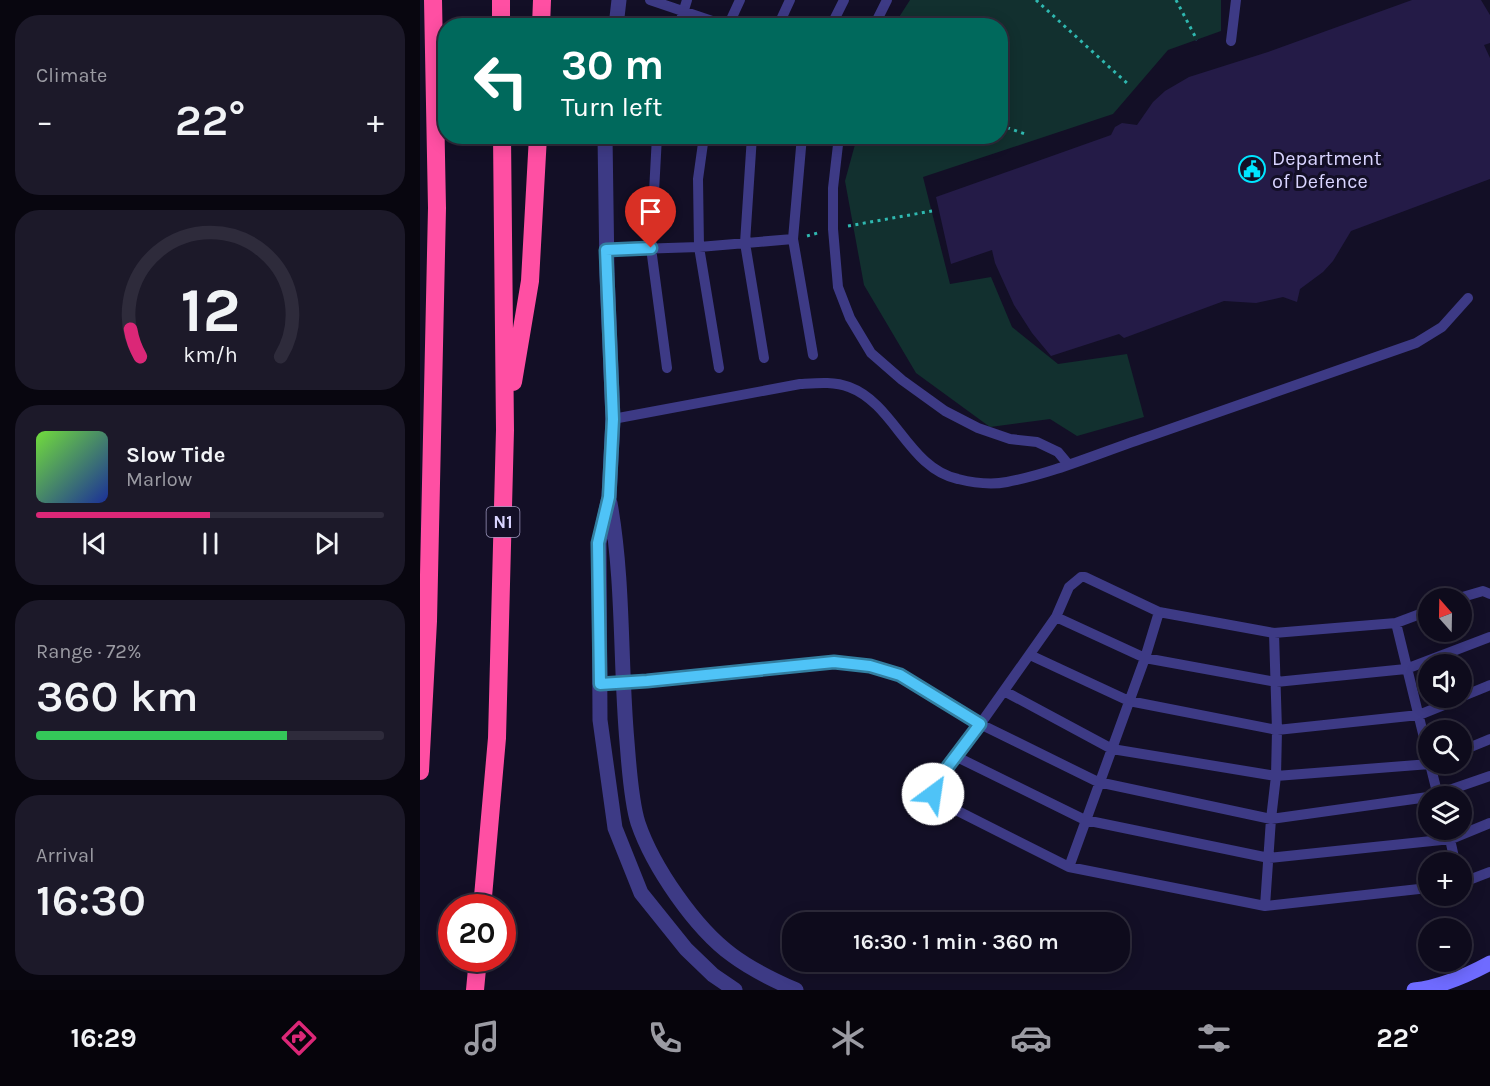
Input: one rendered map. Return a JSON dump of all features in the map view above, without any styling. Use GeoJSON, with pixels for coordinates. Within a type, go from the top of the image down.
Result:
{"type":"FeatureCollection","features":[{"type":"Feature","properties":{"kind":"highway"},"geometry":{"type":"LineString","coordinates":[[420,771],[428,621],[437,208],[433,0]]}},
{"type":"Feature","properties":{"kind":"highway"},"geometry":{"type":"LineString","coordinates":[[501,0],[501,18]]}},
{"type":"Feature","properties":{"kind":"highway"},"geometry":{"type":"LineString","coordinates":[[541,18],[542,0]]}},
{"type":"Feature","properties":{"kind":"highway","name":"N1"},"geometry":{"type":"LineString","coordinates":[[483,894],[497,738],[505,430],[502,144]]}},
{"type":"Feature","properties":{"kind":"highway"},"geometry":{"type":"LineString","coordinates":[[505,430],[530,280],[538,144]]}},
{"type":"Feature","properties":{"kind":"highway"},"geometry":{"type":"LineString","coordinates":[[420,534],[428,621]]}},
{"type":"Feature","properties":{"kind":"highway"},"geometry":{"type":"LineString","coordinates":[[475,990],[477,972]]}},
{"type":"Feature","properties":{"kind":"street"},"geometry":{"type":"LineString","coordinates":[[617,18],[619,0]]}},
{"type":"Feature","properties":{"kind":"street"},"geometry":{"type":"LineString","coordinates":[[605,144],[606,250],[613,419],[609,497],[598,543],[600,720],[615,828],[641,893],[686,949],[713,975],[735,990]]}},
{"type":"Feature","properties":{"kind":"street"},"geometry":{"type":"LineString","coordinates":[[609,497],[617,540],[629,768],[638,823],[664,878],[706,930],[730,953],[758,973],[796,990]]}},
{"type":"Feature","properties":{"kind":"street"},"geometry":{"type":"LineString","coordinates":[[1414,990],[1455,980],[1490,963]]}},
{"type":"Feature","properties":{"kind":"lane"},"geometry":{"type":"LineString","coordinates":[[650,0],[702,18]]}},
{"type":"Feature","properties":{"kind":"lane"},"geometry":{"type":"LineString","coordinates":[[681,18],[687,0]]}},
{"type":"Feature","properties":{"kind":"lane"},"geometry":{"type":"LineString","coordinates":[[731,18],[740,0]]}},
{"type":"Feature","properties":{"kind":"lane"},"geometry":{"type":"LineString","coordinates":[[782,18],[790,0]]}},
{"type":"Feature","properties":{"kind":"lane"},"geometry":{"type":"LineString","coordinates":[[835,18],[844,0]]}},
{"type":"Feature","properties":{"kind":"lane"},"geometry":{"type":"LineString","coordinates":[[878,18],[887,0]]}},
{"type":"Feature","properties":{"kind":"lane"},"geometry":{"type":"LineString","coordinates":[[1231,42],[1236,0]]}},
{"type":"Feature","properties":{"kind":"lane"},"geometry":{"type":"LineString","coordinates":[[656,144],[651,248],[667,368]]}},
{"type":"Feature","properties":{"kind":"lane"},"geometry":{"type":"LineString","coordinates":[[703,144],[698,178],[699,247],[719,368]]}},
{"type":"Feature","properties":{"kind":"lane"},"geometry":{"type":"LineString","coordinates":[[751,144],[745,243],[764,358]]}},
{"type":"Feature","properties":{"kind":"lane"},"geometry":{"type":"LineString","coordinates":[[801,144],[793,239],[813,354]]}},
{"type":"Feature","properties":{"kind":"lane"},"geometry":{"type":"LineString","coordinates":[[838,144],[833,188],[838,287],[850,318],[871,353],[902,380],[945,411],[988,432],[1010,439],[1037,442],[1058,452],[1068,464]]}},
{"type":"Feature","properties":{"kind":"lane"},"geometry":{"type":"LineString","coordinates":[[606,250],[699,247],[793,239]]}},
{"type":"Feature","properties":{"kind":"lane"},"geometry":{"type":"LineString","coordinates":[[613,419],[800,384],[830,382],[848,386],[864,394],[878,406],[912,448],[932,467],[954,478],[976,483],[1005,483],[1068,464],[1416,343],[1442,327],[1468,298]]}},
{"type":"Feature","properties":{"kind":"lane"},"geometry":{"type":"LineString","coordinates":[[1418,615],[1396,623],[1274,633],[1159,612],[1081,577],[1069,587],[1056,617],[957,757],[934,785],[933,794],[944,804],[1069,867],[1265,906],[1418,889]]}},
{"type":"Feature","properties":{"kind":"lane"},"geometry":{"type":"LineString","coordinates":[[1472,594],[1483,591],[1490,594]]}},
{"type":"Feature","properties":{"kind":"lane"},"geometry":{"type":"LineString","coordinates":[[1069,867],[1145,658],[1159,612]]}},
{"type":"Feature","properties":{"kind":"lane"},"geometry":{"type":"LineString","coordinates":[[1056,617],[1145,658],[1276,682],[1406,669],[1490,637]]}},
{"type":"Feature","properties":{"kind":"lane"},"geometry":{"type":"LineString","coordinates":[[1396,623],[1420,720]]}},
{"type":"Feature","properties":{"kind":"lane"},"geometry":{"type":"LineString","coordinates":[[1265,906],[1278,730],[1274,633]]}},
{"type":"Feature","properties":{"kind":"lane"},"geometry":{"type":"LineString","coordinates":[[1029,655],[1129,701],[1278,730],[1419,715],[1435,708]]}},
{"type":"Feature","properties":{"kind":"lane"},"geometry":{"type":"LineString","coordinates":[[600,684],[834,662],[870,666],[900,675],[980,724],[1098,782],[1271,819],[1418,799]]}},
{"type":"Feature","properties":{"kind":"lane"},"geometry":{"type":"LineString","coordinates":[[1472,692],[1490,685]]}},
{"type":"Feature","properties":{"kind":"lane"},"geometry":{"type":"LineString","coordinates":[[1004,691],[1112,749],[1276,776],[1418,765]]}},
{"type":"Feature","properties":{"kind":"lane"},"geometry":{"type":"LineString","coordinates":[[1472,746],[1490,739]]}},
{"type":"Feature","properties":{"kind":"lane"},"geometry":{"type":"LineString","coordinates":[[957,757],[1085,820],[1269,858],[1418,838]]}},
{"type":"Feature","properties":{"kind":"lane"},"geometry":{"type":"LineString","coordinates":[[1464,786],[1490,776]]}},
{"type":"Feature","properties":{"kind":"lane"},"geometry":{"type":"LineString","coordinates":[[1472,827],[1490,822]]}},
{"type":"Feature","properties":{"kind":"lane"},"geometry":{"type":"LineString","coordinates":[[1472,879],[1490,872]]}},
{"type":"Feature","properties":{"kind":"path"},"geometry":{"type":"LineString","coordinates":[[1036,0],[1129,85]]}},
{"type":"Feature","properties":{"kind":"path"},"geometry":{"type":"LineString","coordinates":[[1176,0],[1197,40]]}},
{"type":"Feature","properties":{"kind":"path"},"geometry":{"type":"LineString","coordinates":[[1008,128],[1025,134]]}},
{"type":"Feature","properties":{"kind":"path"},"geometry":{"type":"LineString","coordinates":[[793,239],[932,211]]}},
{"type":"Feature","properties":{"kind":"green space"},"geometry":{"type":"Polygon","coordinates":[[[910,0],[1221,0],[1221,31],[1168,50],[1113,114],[923,177],[950,284],[991,277],[1012,327],[1058,364],[1127,354],[1144,417],[1077,436],[1050,419],[990,427],[916,373],[864,285],[845,181],[855,144],[1008,144],[1008,18],[898,18],[910,0]]]}},
{"type":"Feature","properties":{"kind":"building","name":"Department of Defence"},"geometry":{"type":"Polygon","coordinates":[[[1412,0],[1481,0],[1490,15],[1490,43],[1484,45],[1490,58],[1490,179],[1351,231],[1333,261],[1323,272],[1300,289],[1297,302],[1283,297],[1256,303],[1224,301],[1124,338],[1119,334],[1051,356],[1032,333],[1014,305],[995,263],[992,250],[951,264],[936,197],[1111,135],[1115,127],[1122,123],[1137,125],[1153,102],[1165,91],[1189,77],[1268,52],[1412,0]]]}},
{"type":"Feature","properties":{"kind":"place","name":"Department of Defence"},"geometry":{"type":"Point","coordinates":[1252,169]}},
{"type":"Feature","properties":{"kind":"route"},"geometry":{"type":"LineString","coordinates":[[651,248],[606,250],[613,419],[609,497],[598,543],[600,684],[834,662],[870,666],[900,675],[980,724],[934,785],[933,794]]}}]}
